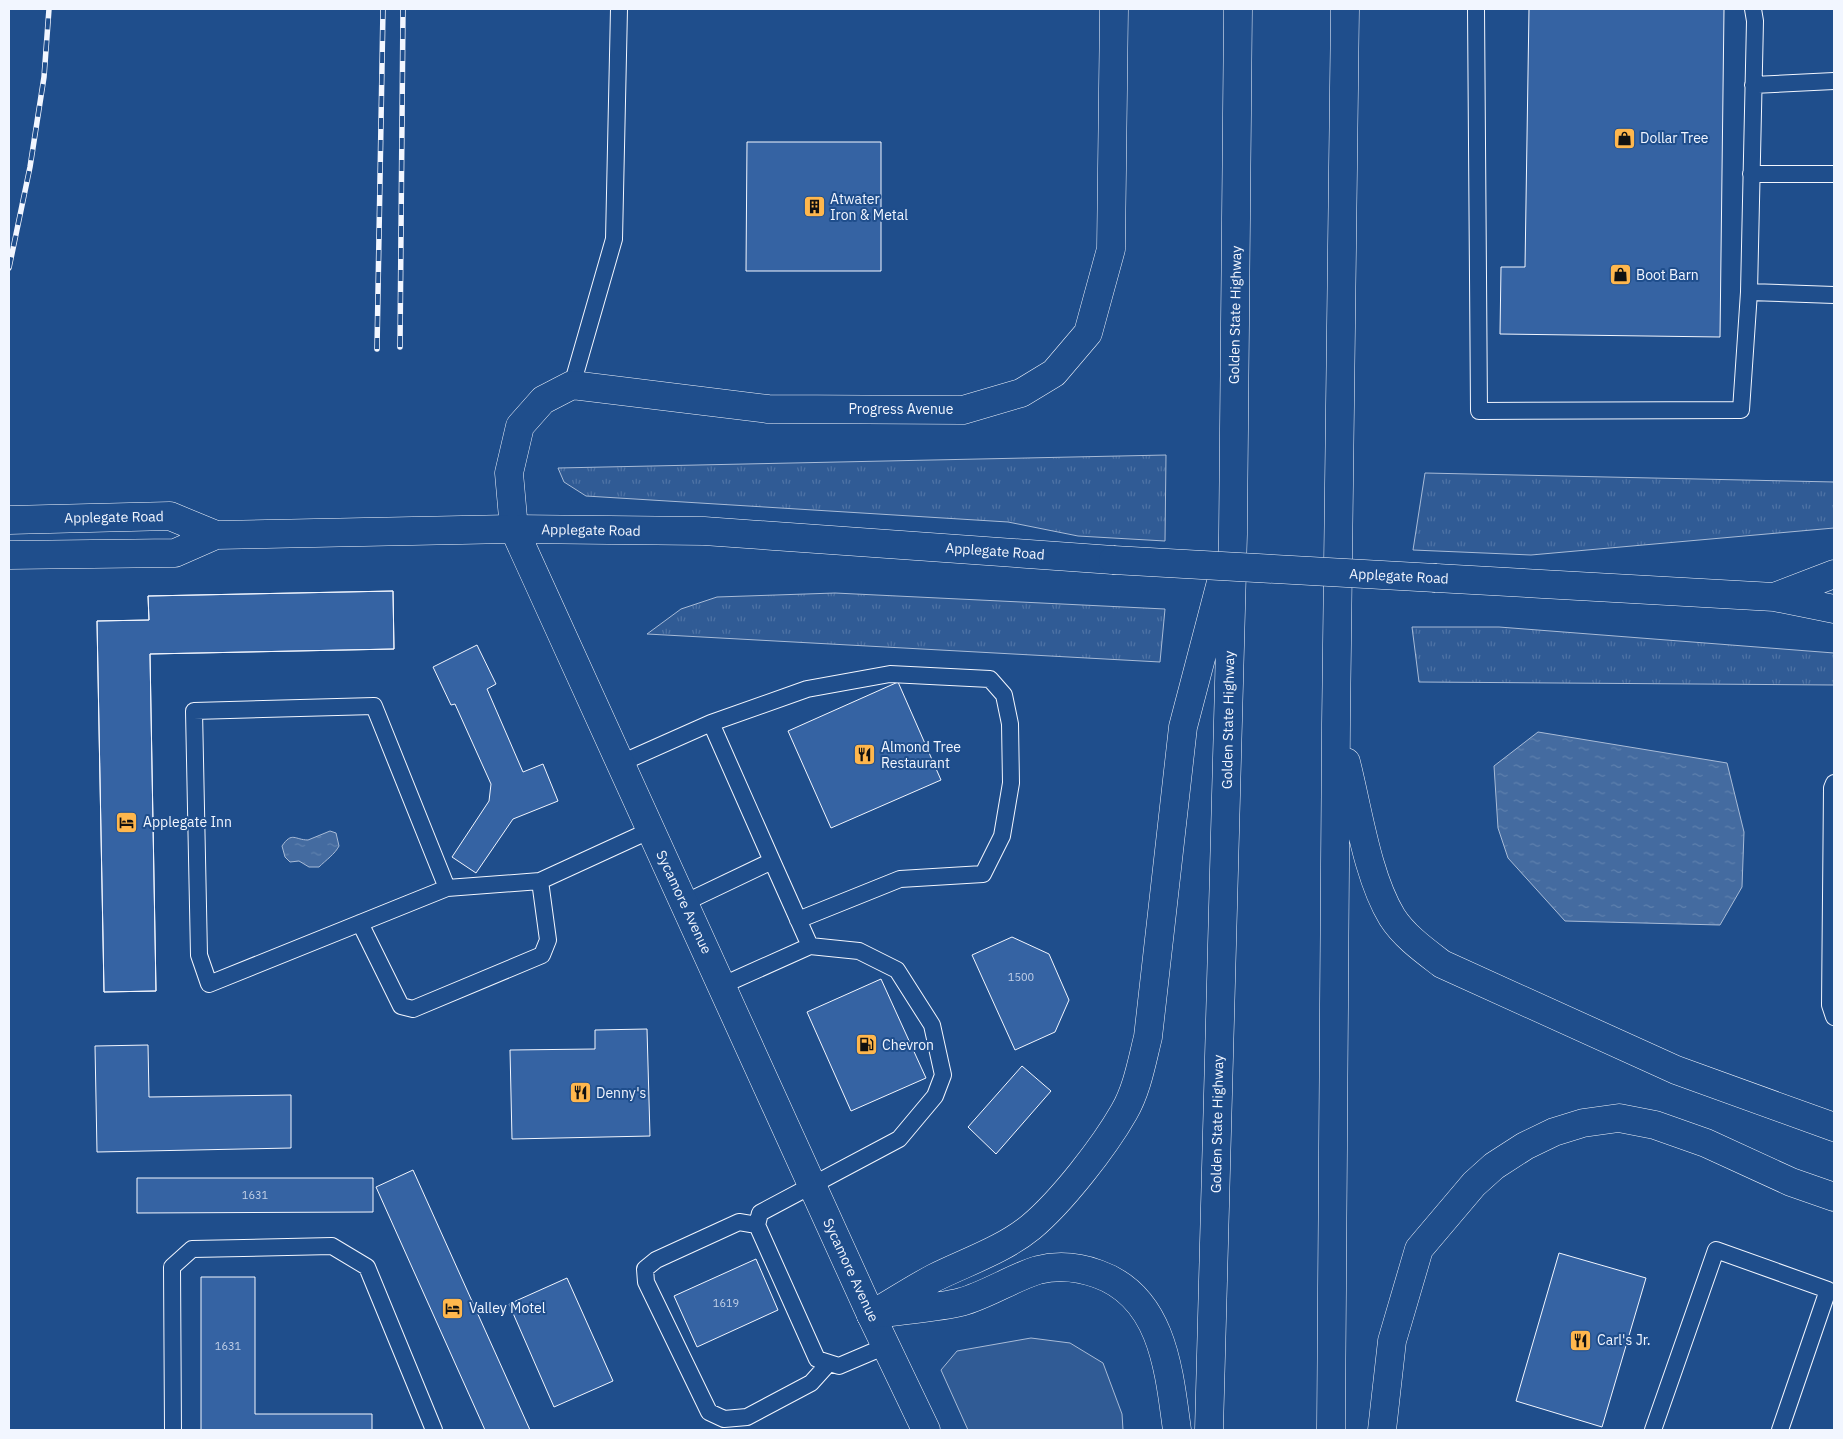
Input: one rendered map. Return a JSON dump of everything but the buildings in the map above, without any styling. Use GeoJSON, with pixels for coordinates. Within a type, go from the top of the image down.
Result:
{"type":"FeatureCollection","features":[{"type":"Feature","properties":{"kind":"main road","name":"Progress Avenue"},"geometry":{"type":"LineString","coordinates":[[572,385],[768,409],[963,410],[1021,393],[1054,373],[1088,333],[1111,249],[1114,9]]}},
{"type":"Feature","properties":{"kind":"main road","name":"Golden State Highway"},"geometry":{"type":"LineString","coordinates":[[1209,1430],[1233,534],[1238,9]]}},
{"type":"Feature","properties":{"kind":"main road"},"geometry":{"type":"LineString","coordinates":[[1331,1430],[1336,724],[1345,9]]}},
{"type":"Feature","properties":{"kind":"main road","name":"Sycamore Avenue"},"geometry":{"type":"LineString","coordinates":[[572,385],[543,400],[520,426],[509,473],[514,529],[871,1314],[926,1430]]}},
{"type":"Feature","properties":{"kind":"main road","name":"Applegate Road"},"geometry":{"type":"LineString","coordinates":[[9,520],[170,516],[216,535]]}},
{"type":"Feature","properties":{"kind":"main road","name":"Applegate Road"},"geometry":{"type":"LineString","coordinates":[[9,555],[175,553],[216,535],[514,529],[704,531],[1113,560],[1774,597],[1834,609]]}},
{"type":"Feature","properties":{"kind":"main road"},"geometry":{"type":"LineString","coordinates":[[871,1314],[933,1279],[1000,1246],[1030,1228],[1055,1203],[1086,1165],[1124,1112],[1138,1077],[1148,1036],[1183,727],[1233,534]]}},
{"type":"Feature","properties":{"kind":"main road","name":"Applegate Road"},"geometry":{"type":"LineString","coordinates":[[1774,597],[1834,574]]}},
{"type":"Feature","properties":{"kind":"main road"},"geometry":{"type":"LineString","coordinates":[[1336,724],[1375,879],[1392,917],[1415,943],[1442,964],[1676,1070],[1834,1126]]}},
{"type":"Feature","properties":{"kind":"main road"},"geometry":{"type":"LineString","coordinates":[[1382,1430],[1392,1341],[1419,1249],[1474,1184],[1494,1166],[1525,1146],[1561,1130],[1583,1123],[1619,1118],[1655,1125],[1706,1143],[1791,1182],[1834,1197]]}},
{"type":"Feature","properties":{"kind":"main road"},"geometry":{"type":"LineString","coordinates":[[871,1314],[961,1302],[1039,1270],[1077,1267],[1111,1279],[1139,1301],[1155,1327],[1168,1364],[1177,1430]]}},
{"type":"Feature","properties":{"kind":"lane"},"geometry":{"type":"LineString","coordinates":[[572,385],[614,239],[618,9]]}},
{"type":"Feature","properties":{"kind":"lane"},"geometry":{"type":"LineString","coordinates":[[1476,9],[1479,411],[1741,410],[1749,292],[1753,9]]}},
{"type":"Feature","properties":{"kind":"lane"},"geometry":{"type":"LineString","coordinates":[[1753,85],[1834,81]]}},
{"type":"Feature","properties":{"kind":"lane"},"geometry":{"type":"LineString","coordinates":[[1751,174],[1834,174]]}},
{"type":"Feature","properties":{"kind":"lane"},"geometry":{"type":"LineString","coordinates":[[1749,292],[1834,295]]}},
{"type":"Feature","properties":{"kind":"lane"},"geometry":{"type":"LineString","coordinates":[[621,763],[711,723],[808,689],[890,674],[990,680],[1004,695],[1010,724],[1011,782],[1002,836],[983,874],[900,879],[798,920]]}},
{"type":"Feature","properties":{"kind":"lane"},"geometry":{"type":"LineString","coordinates":[[446,888],[374,706],[194,711],[199,955],[209,984],[446,888],[540,881],[651,830]]}},
{"type":"Feature","properties":{"kind":"lane"},"geometry":{"type":"LineString","coordinates":[[711,723],[810,946]]}},
{"type":"Feature","properties":{"kind":"lane"},"geometry":{"type":"LineString","coordinates":[[1834,783],[1832,788],[1830,995],[1830,1005],[1834,1017]]}},
{"type":"Feature","properties":{"kind":"lane"},"geometry":{"type":"LineString","coordinates":[[684,903],[772,861]]}},
{"type":"Feature","properties":{"kind":"lane"},"geometry":{"type":"LineString","coordinates":[[360,923],[401,1006],[413,1009],[542,955],[548,940],[540,881]]}},
{"type":"Feature","properties":{"kind":"lane"},"geometry":{"type":"LineString","coordinates":[[723,985],[810,946],[859,951],[897,970],[932,1025],[943,1074],[935,1096],[899,1139],[760,1213],[757,1225],[817,1359],[839,1366],[886,1346]]}},
{"type":"Feature","properties":{"kind":"lane"},"geometry":{"type":"LineString","coordinates":[[757,1225],[739,1222],[656,1260],[645,1269],[646,1282],[709,1412],[724,1419],[747,1416],[811,1383],[829,1363]]}},
{"type":"Feature","properties":{"kind":"lane"},"geometry":{"type":"LineString","coordinates":[[173,1430],[172,1267],[192,1249],[332,1246],[366,1267],[434,1430]]}},
{"type":"Feature","properties":{"kind":"lane"},"geometry":{"type":"LineString","coordinates":[[1653,1430],[1716,1250],[1828,1290],[1780,1430]]}},
{"type":"Feature","properties":{"kind":"green space"},"geometry":{"type":"Polygon","coordinates":[[[1166,455],[1165,541],[1078,536],[1008,522],[586,496],[564,482],[558,468],[1166,455]]]}},
{"type":"Feature","properties":{"kind":"green space"},"geometry":{"type":"Polygon","coordinates":[[[1425,473],[1834,482],[1834,528],[1531,555],[1413,550],[1425,473]]]}},
{"type":"Feature","properties":{"kind":"green space"},"geometry":{"type":"Polygon","coordinates":[[[835,593],[1165,609],[1160,662],[647,634],[681,609],[717,597],[835,593]]]}},
{"type":"Feature","properties":{"kind":"green space"},"geometry":{"type":"Polygon","coordinates":[[[1412,627],[1499,627],[1834,653],[1834,685],[1419,682],[1412,627]]]}},
{"type":"Feature","properties":{"kind":"shaded area"},"geometry":{"type":"Polygon","coordinates":[[[1031,1338],[1070,1343],[1103,1363],[1122,1414],[1123,1430],[968,1430],[941,1370],[957,1351],[1031,1338]]]}},
{"type":"Feature","properties":{"kind":"water"},"geometry":{"type":"Polygon","coordinates":[[[1538,732],[1727,763],[1744,832],[1742,887],[1720,925],[1565,921],[1508,858],[1498,828],[1494,766],[1538,732]]]}},
{"type":"Feature","properties":{"kind":"water"},"geometry":{"type":"Polygon","coordinates":[[[330,831],[336,833],[339,846],[319,867],[309,867],[299,861],[290,862],[285,857],[282,846],[288,839],[294,837],[308,840],[330,831]]]}},
{"type":"Feature","properties":{"kind":"railway"},"geometry":{"type":"LineString","coordinates":[[9,268],[30,167],[44,77],[49,9]]}},
{"type":"Feature","properties":{"kind":"railway"},"geometry":{"type":"LineString","coordinates":[[377,349],[383,9]]}},
{"type":"Feature","properties":{"kind":"railway"},"geometry":{"type":"LineString","coordinates":[[400,347],[403,9]]}},
{"type":"Feature","properties":{"kind":"place","name":"Dollar Tree"},"geometry":{"type":"Point","coordinates":[1624,138]}},
{"type":"Feature","properties":{"kind":"place","name":"Atwater Iron & Metal"},"geometry":{"type":"Point","coordinates":[814,207]}},
{"type":"Feature","properties":{"kind":"place","name":"Boot Barn"},"geometry":{"type":"Point","coordinates":[1620,275]}},
{"type":"Feature","properties":{"kind":"place","name":"Almond Tree Restaurant"},"geometry":{"type":"Point","coordinates":[865,755]}},
{"type":"Feature","properties":{"kind":"place","name":"Applegate Inn"},"geometry":{"type":"Point","coordinates":[127,822]}},
{"type":"Feature","properties":{"kind":"place","name":"Chevron"},"geometry":{"type":"Point","coordinates":[866,1045]}},
{"type":"Feature","properties":{"kind":"place","name":"Denny's"},"geometry":{"type":"Point","coordinates":[580,1093]}},
{"type":"Feature","properties":{"kind":"place","name":"Valley Motel"},"geometry":{"type":"Point","coordinates":[453,1308]}},
{"type":"Feature","properties":{"kind":"place","name":"Carl's Jr."},"geometry":{"type":"Point","coordinates":[1581,1340]}}]}
